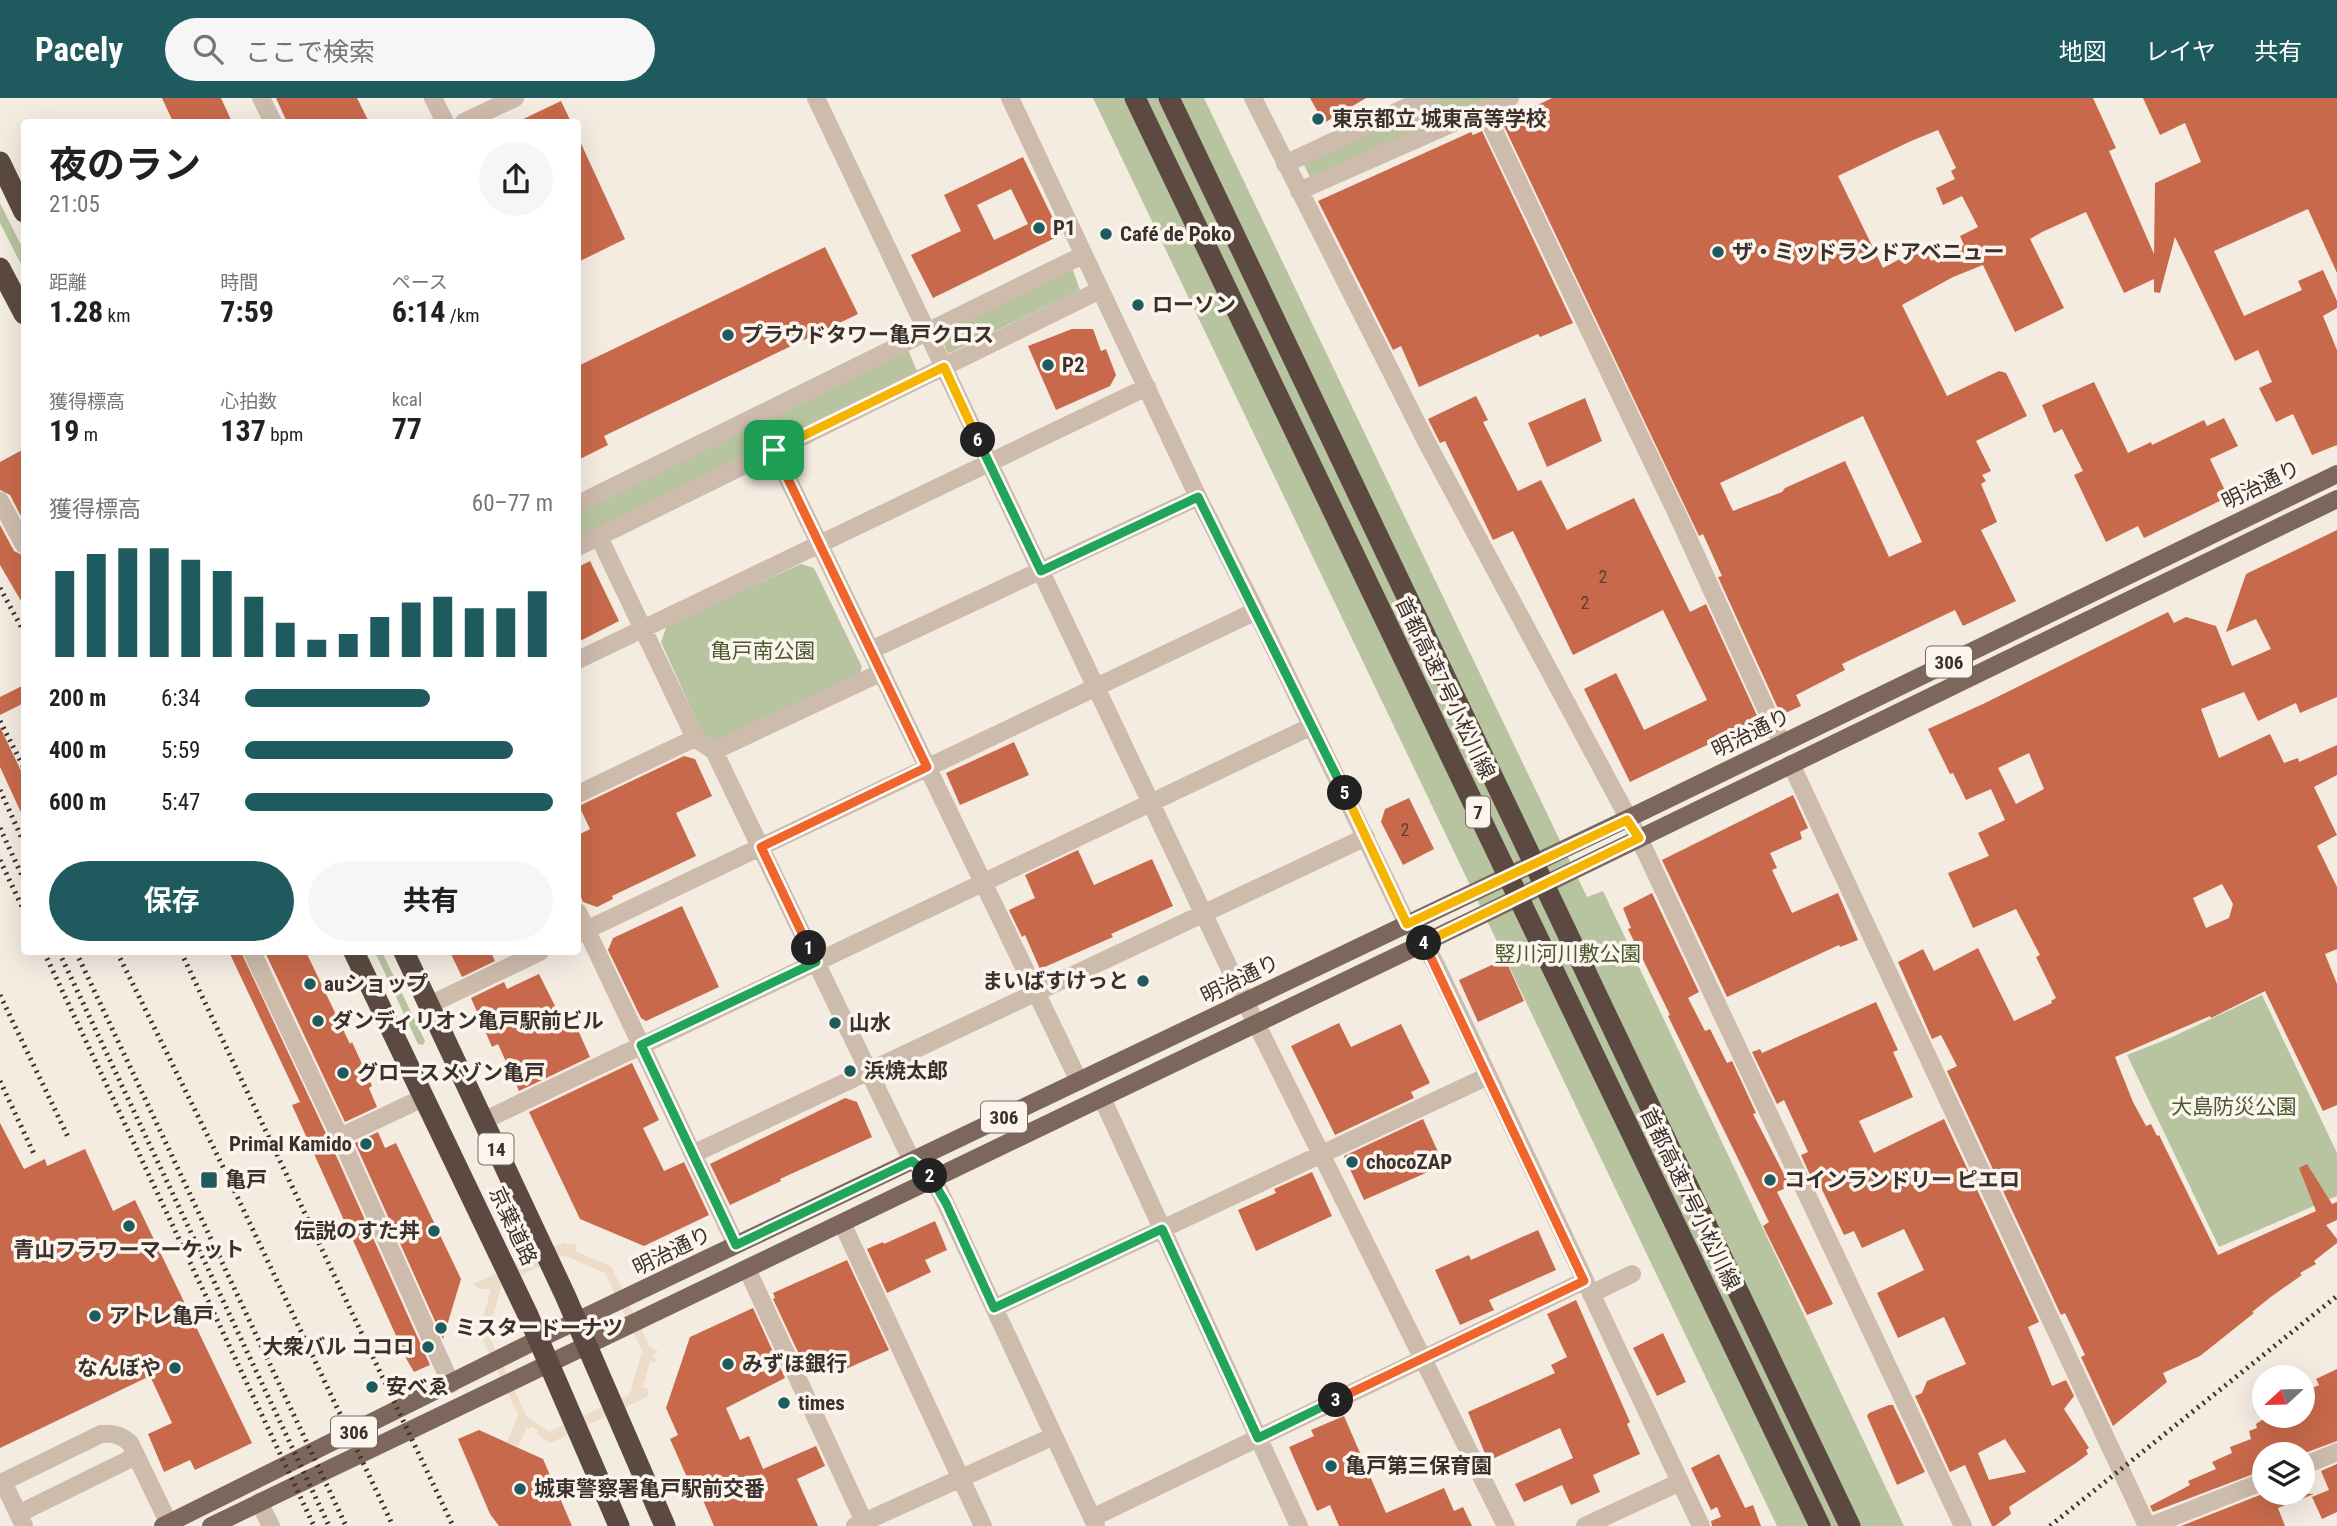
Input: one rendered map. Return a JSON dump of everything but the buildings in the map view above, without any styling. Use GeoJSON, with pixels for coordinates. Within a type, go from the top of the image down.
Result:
{"type":"FeatureCollection","features":[{"type":"Feature","properties":{"kind":"highway","name":"首都高速7号小松川線"},"geometry":{"type":"LineString","coordinates":[[1135,98],[1820,1526]]}},
{"type":"Feature","properties":{"kind":"highway","name":"首都高速7号小松川線"},"geometry":{"type":"LineString","coordinates":[[1169,98],[1850,1526]]}},
{"type":"Feature","properties":{"kind":"highway"},"geometry":{"type":"LineString","coordinates":[[0,162],[21,206]]}},
{"type":"Feature","properties":{"kind":"highway"},"geometry":{"type":"LineString","coordinates":[[0,268],[21,308]]}},
{"type":"Feature","properties":{"kind":"highway","name":"京葉道路"},"geometry":{"type":"LineString","coordinates":[[355,955],[539,1339],[619,1526]]}},
{"type":"Feature","properties":{"kind":"highway","name":"京葉道路"},"geometry":{"type":"LineString","coordinates":[[405,955],[587,1346],[665,1526]]}},
{"type":"Feature","properties":{"kind":"main road","name":"明治通り"},"geometry":{"type":"LineString","coordinates":[[167,1525],[539,1339],[1627,820],[2337,474]]}},
{"type":"Feature","properties":{"kind":"main road","name":"306"},"geometry":{"type":"LineString","coordinates":[[211,1526],[1478,917],[2337,499]]}},
{"type":"Feature","properties":{"kind":"street"},"geometry":{"type":"LineString","coordinates":[[261,98],[272,119]]}},
{"type":"Feature","properties":{"kind":"street"},"geometry":{"type":"LineString","coordinates":[[433,98],[444,119]]}},
{"type":"Feature","properties":{"kind":"street"},"geometry":{"type":"LineString","coordinates":[[470,119],[515,98]]}},
{"type":"Feature","properties":{"kind":"street"},"geometry":{"type":"LineString","coordinates":[[816,98],[1245,1002],[1506,1526]]}},
{"type":"Feature","properties":{"kind":"street"},"geometry":{"type":"LineString","coordinates":[[1010,98],[1198,497],[1407,924],[1424,943],[1701,1526]]}},
{"type":"Feature","properties":{"kind":"street"},"geometry":{"type":"LineString","coordinates":[[1253,98],[1426,442],[1639,838],[1963,1526]]}},
{"type":"Feature","properties":{"kind":"street"},"geometry":{"type":"LineString","coordinates":[[1285,164],[1426,98]]}},
{"type":"Feature","properties":{"kind":"street"},"geometry":{"type":"LineString","coordinates":[[1299,191],[1510,98]]}},
{"type":"Feature","properties":{"kind":"street"},"geometry":{"type":"LineString","coordinates":[[1484,110],[1678,516],[1782,744]]}},
{"type":"Feature","properties":{"kind":"street"},"geometry":{"type":"LineString","coordinates":[[581,503],[1083,255]]}},
{"type":"Feature","properties":{"kind":"street"},"geometry":{"type":"LineString","coordinates":[[581,546],[1100,290]]}},
{"type":"Feature","properties":{"kind":"street"},"geometry":{"type":"LineString","coordinates":[[581,659],[1147,387]]}},
{"type":"Feature","properties":{"kind":"street"},"geometry":{"type":"LineString","coordinates":[[774,450],[1079,1081]]}},
{"type":"Feature","properties":{"kind":"street"},"geometry":{"type":"LineString","coordinates":[[871,650],[1198,497]]}},
{"type":"Feature","properties":{"kind":"street"},"geometry":{"type":"LineString","coordinates":[[0,501],[21,540]]}},
{"type":"Feature","properties":{"kind":"street"},"geometry":{"type":"LineString","coordinates":[[599,537],[695,738],[715,751],[912,1161],[934,1179],[1094,1522],[1258,1438],[1423,1359],[1588,1287],[1632,1273]]}},
{"type":"Feature","properties":{"kind":"street"},"geometry":{"type":"LineString","coordinates":[[736,1245],[641,1045],[582,932],[1256,611]]}},
{"type":"Feature","properties":{"kind":"street"},"geometry":{"type":"LineString","coordinates":[[715,751],[881,672]]}},
{"type":"Feature","properties":{"kind":"street"},"geometry":{"type":"LineString","coordinates":[[483,1121],[1312,726]]}},
{"type":"Feature","properties":{"kind":"street"},"geometry":{"type":"LineString","coordinates":[[581,793],[695,738]]}},
{"type":"Feature","properties":{"kind":"street"},"geometry":{"type":"LineString","coordinates":[[1791,764],[2148,1526],[2252,1486]]}},
{"type":"Feature","properties":{"kind":"street"},"geometry":{"type":"LineString","coordinates":[[693,1154],[1366,837]]}},
{"type":"Feature","properties":{"kind":"street"},"geometry":{"type":"LineString","coordinates":[[253,955],[340,1137],[451,1384]]}},
{"type":"Feature","properties":{"kind":"street"},"geometry":{"type":"LineString","coordinates":[[429,1005],[534,955]]}},
{"type":"Feature","properties":{"kind":"street"},"geometry":{"type":"LineString","coordinates":[[994,1308],[1488,1076]]}},
{"type":"Feature","properties":{"kind":"street"},"geometry":{"type":"LineString","coordinates":[[340,1137],[425,1097]]}},
{"type":"Feature","properties":{"kind":"street"},"geometry":{"type":"LineString","coordinates":[[1102,1098],[1299,1526]]}},
{"type":"Feature","properties":{"kind":"street"},"geometry":{"type":"LineString","coordinates":[[842,1223],[983,1526]]}},
{"type":"Feature","properties":{"kind":"street"},"geometry":{"type":"LineString","coordinates":[[747,1269],[862,1525],[1054,1436]]}},
{"type":"Feature","properties":{"kind":"street"},"geometry":{"type":"LineString","coordinates":[[136,1456],[21,1520],[1,1479],[102,1434],[122,1435],[130,1443],[136,1456],[167,1525]]}},
{"type":"Feature","properties":{"kind":"street"},"geometry":{"type":"LineString","coordinates":[[2315,1461],[2337,1452]]}},
{"type":"Feature","properties":{"kind":"street"},"geometry":{"type":"LineString","coordinates":[[1585,1526],[1680,1482]]}},
{"type":"Feature","properties":{"kind":"street"},"geometry":{"type":"LineString","coordinates":[[259,1502],[271,1526]]}},
{"type":"Feature","properties":{"kind":"green space","name":"竪川河川敷公園"},"geometry":{"type":"Polygon","coordinates":[[[1093,98],[1204,98],[1587,897],[1603,891],[1904,1526],[1777,1526],[1093,98]]]}},
{"type":"Feature","properties":{"kind":"green space"},"geometry":{"type":"Polygon","coordinates":[[[1436,98],[1497,98],[1312,181],[1302,161],[1436,98]]]}},
{"type":"Feature","properties":{"kind":"green space"},"geometry":{"type":"Polygon","coordinates":[[[0,203],[21,245],[21,264],[0,223],[0,203]]]}},
{"type":"Feature","properties":{"kind":"green space"},"geometry":{"type":"Polygon","coordinates":[[[1071,265],[1080,290],[948,354],[939,332],[1071,265]]]}},
{"type":"Feature","properties":{"kind":"green space"},"geometry":{"type":"Polygon","coordinates":[[[907,347],[917,371],[581,539],[581,511],[907,347]]]}},
{"type":"Feature","properties":{"kind":"green space","name":"亀戸南公園"},"geometry":{"type":"Polygon","coordinates":[[[801,564],[814,568],[862,667],[859,676],[717,741],[703,735],[661,642],[667,625],[801,564]]]}},
{"type":"Feature","properties":{"kind":"green space"},"geometry":{"type":"Polygon","coordinates":[[[376,955],[383,955],[425,1041],[423,1045],[418,1044],[376,955]]]}},
{"type":"Feature","properties":{"kind":"green space","name":"大島防災公園"},"geometry":{"type":"Polygon","coordinates":[[[2262,995],[2337,1153],[2337,1196],[2219,1247],[2127,1055],[2262,995]]]}},
{"type":"Feature","properties":{"kind":"shaded area"},"geometry":{"type":"Polygon","coordinates":[[[565,1242],[576,1244],[575,1251],[611,1266],[649,1346],[658,1351],[653,1355],[657,1363],[650,1361],[643,1387],[649,1389],[647,1397],[550,1443],[531,1427],[527,1427],[518,1447],[507,1442],[518,1414],[479,1332],[491,1289],[480,1289],[473,1284],[565,1242]],[[564,1255],[502,1284],[488,1334],[527,1417],[549,1432],[630,1394],[642,1351],[605,1273],[564,1255]]]}},
{"type":"Feature","properties":{"kind":"railway"},"geometry":{"type":"LineString","coordinates":[[0,588],[21,626]]}},
{"type":"Feature","properties":{"kind":"railway"},"geometry":{"type":"LineString","coordinates":[[0,721],[21,762]]}},
{"type":"Feature","properties":{"kind":"railway"},"geometry":{"type":"LineString","coordinates":[[0,790],[21,836]]}},
{"type":"Feature","properties":{"kind":"railway"},"geometry":{"type":"LineString","coordinates":[[0,828],[21,874]]}},
{"type":"Feature","properties":{"kind":"railway"},"geometry":{"type":"LineString","coordinates":[[0,860],[21,905]]}},
{"type":"Feature","properties":{"kind":"railway"},"geometry":{"type":"LineString","coordinates":[[45,955],[314,1526]]}},
{"type":"Feature","properties":{"kind":"railway"},"geometry":{"type":"LineString","coordinates":[[60,955],[329,1526]]}},
{"type":"Feature","properties":{"kind":"railway"},"geometry":{"type":"LineString","coordinates":[[77,955],[346,1526]]}},
{"type":"Feature","properties":{"kind":"railway"},"geometry":{"type":"LineString","coordinates":[[118,955],[227,1175],[393,1526]]}},
{"type":"Feature","properties":{"kind":"railway"},"geometry":{"type":"LineString","coordinates":[[182,955],[453,1526]]}},
{"type":"Feature","properties":{"kind":"railway"},"geometry":{"type":"LineString","coordinates":[[0,995],[68,1137]]}},
{"type":"Feature","properties":{"kind":"railway"},"geometry":{"type":"LineString","coordinates":[[0,1081],[34,1154]]}},
{"type":"Feature","properties":{"kind":"railway"},"geometry":{"type":"LineString","coordinates":[[2050,1526],[2337,1296]]}},
{"type":"Feature","properties":{"kind":"place","name":"東京都立 城東高等学校"},"geometry":{"type":"Point","coordinates":[1318,119]}},
{"type":"Feature","properties":{"kind":"place","name":"P1"},"geometry":{"type":"Point","coordinates":[1039,228]}},
{"type":"Feature","properties":{"kind":"place","name":"Café de Poko"},"geometry":{"type":"Point","coordinates":[1106,234]}},
{"type":"Feature","properties":{"kind":"place","name":"ザ・ミッドランドアベニュー"},"geometry":{"type":"Point","coordinates":[1718,252]}},
{"type":"Feature","properties":{"kind":"place","name":"ローソン"},"geometry":{"type":"Point","coordinates":[1138,305]}},
{"type":"Feature","properties":{"kind":"place","name":"プラウドタワー亀戸クロス"},"geometry":{"type":"Point","coordinates":[728,335]}},
{"type":"Feature","properties":{"kind":"place","name":"P2"},"geometry":{"type":"Point","coordinates":[1048,365]}},
{"type":"Feature","properties":{"kind":"place","name":"まいばすけっと"},"geometry":{"type":"Point","coordinates":[1143,981]}},
{"type":"Feature","properties":{"kind":"place","name":"auショップ"},"geometry":{"type":"Point","coordinates":[310,984]}},
{"type":"Feature","properties":{"kind":"place","name":"ダンディリオン亀戸駅前ビル"},"geometry":{"type":"Point","coordinates":[318,1021]}},
{"type":"Feature","properties":{"kind":"place","name":"山水"},"geometry":{"type":"Point","coordinates":[835,1023]}},
{"type":"Feature","properties":{"kind":"place","name":"浜焼太郎"},"geometry":{"type":"Point","coordinates":[850,1071]}},
{"type":"Feature","properties":{"kind":"place","name":"グロースメゾン亀戸"},"geometry":{"type":"Point","coordinates":[343,1073]}},
{"type":"Feature","properties":{"kind":"place","name":"Primal Kamido"},"geometry":{"type":"Point","coordinates":[366,1144]}},
{"type":"Feature","properties":{"kind":"place","name":"chocoZAP"},"geometry":{"type":"Point","coordinates":[1352,1162]}},
{"type":"Feature","properties":{"kind":"place","name":"亀戸"},"geometry":{"type":"Point","coordinates":[209,1180]}},
{"type":"Feature","properties":{"kind":"place","name":"コインランドリー ピエロ"},"geometry":{"type":"Point","coordinates":[1770,1180]}},
{"type":"Feature","properties":{"kind":"place","name":"青山フラワーマーケット"},"geometry":{"type":"Point","coordinates":[129,1226]}},
{"type":"Feature","properties":{"kind":"place","name":"伝説のすた丼"},"geometry":{"type":"Point","coordinates":[434,1231]}},
{"type":"Feature","properties":{"kind":"place","name":"アトレ亀戸"},"geometry":{"type":"Point","coordinates":[95,1316]}},
{"type":"Feature","properties":{"kind":"place","name":"ミスタードーナツ"},"geometry":{"type":"Point","coordinates":[441,1328]}},
{"type":"Feature","properties":{"kind":"place","name":"大衆バル ココロ"},"geometry":{"type":"Point","coordinates":[428,1347]}},
{"type":"Feature","properties":{"kind":"place","name":"みずほ銀行"},"geometry":{"type":"Point","coordinates":[728,1364]}},
{"type":"Feature","properties":{"kind":"place","name":"なんぼや"},"geometry":{"type":"Point","coordinates":[175,1368]}},
{"type":"Feature","properties":{"kind":"place","name":"安べゑ"},"geometry":{"type":"Point","coordinates":[372,1387]}},
{"type":"Feature","properties":{"kind":"place","name":"times"},"geometry":{"type":"Point","coordinates":[784,1403]}},
{"type":"Feature","properties":{"kind":"place","name":"亀戸第三保育園"},"geometry":{"type":"Point","coordinates":[1331,1466]}},
{"type":"Feature","properties":{"kind":"place","name":"城東警察署亀戸駅前交番"},"geometry":{"type":"Point","coordinates":[520,1489]}},
{"type":"Feature","properties":{"kind":"route"},"geometry":{"type":"LineString","coordinates":[[944,367],[1041,571],[1198,497],[1407,924],[1627,820],[1639,838],[1424,943],[1584,1281],[1258,1438],[1162,1229],[994,1308],[934,1179],[912,1161],[736,1245],[641,1045],[816,962],[761,847],[927,767],[774,450],[944,367]]}}]}
